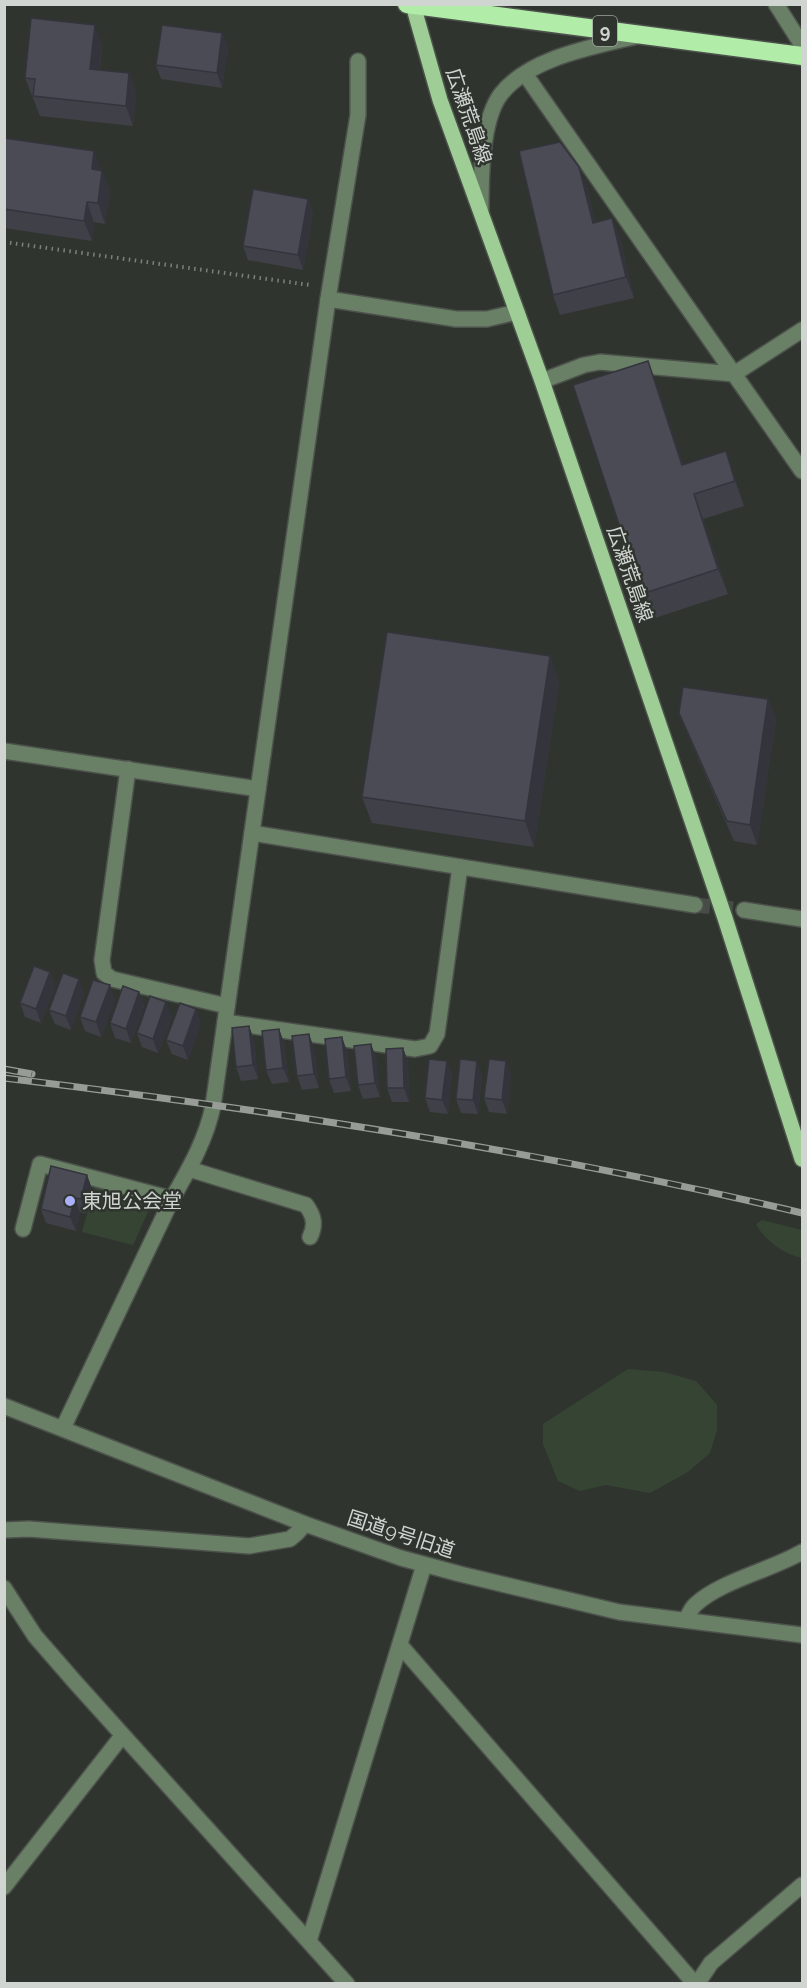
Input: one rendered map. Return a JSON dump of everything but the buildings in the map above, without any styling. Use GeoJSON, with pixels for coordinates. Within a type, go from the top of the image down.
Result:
{"type":"FeatureCollection","features":[{"type":"Feature","properties":{"kind":"highway","name":"9"},"geometry":{"type":"LineString","coordinates":[[407,4],[802,56]]}},
{"type":"Feature","properties":{"kind":"main road","name":"広瀬荒島線"},"geometry":{"type":"LineString","coordinates":[[413,5],[440,100],[542,381],[721,907],[802,1159]]}},
{"type":"Feature","properties":{"kind":"street"},"geometry":{"type":"LineString","coordinates":[[776,4],[802,45]]}},
{"type":"Feature","properties":{"kind":"street"},"geometry":{"type":"LineString","coordinates":[[481,213],[486,137],[492,112],[500,96],[525,74],[580,50],[640,35]]}},
{"type":"Feature","properties":{"kind":"street"},"geometry":{"type":"LineString","coordinates":[[63,1428],[94,1358],[208,1128],[329,293],[358,115],[358,61]]}},
{"type":"Feature","properties":{"kind":"street"},"geometry":{"type":"LineString","coordinates":[[525,74],[802,471]]}},
{"type":"Feature","properties":{"kind":"street"},"geometry":{"type":"LineString","coordinates":[[329,293],[456,319],[487,319],[517,312]]}},
{"type":"Feature","properties":{"kind":"street"},"geometry":{"type":"LineString","coordinates":[[542,381],[584,365],[600,362],[734,375],[802,330]]}},
{"type":"Feature","properties":{"kind":"street"},"geometry":{"type":"LineString","coordinates":[[4,751],[258,789]]}},
{"type":"Feature","properties":{"kind":"street"},"geometry":{"type":"LineString","coordinates":[[128,769],[102,960],[104,974],[112,979],[227,1006]]}},
{"type":"Feature","properties":{"kind":"street"},"geometry":{"type":"LineString","coordinates":[[252,833],[695,905]]}},
{"type":"Feature","properties":{"kind":"street"},"geometry":{"type":"LineString","coordinates":[[225,1022],[415,1049],[430,1046],[437,1034],[460,867]]}},
{"type":"Feature","properties":{"kind":"street"},"geometry":{"type":"LineString","coordinates":[[744,910],[802,919]]}},
{"type":"Feature","properties":{"kind":"street"},"geometry":{"type":"LineString","coordinates":[[23,1229],[40,1164],[172,1199]]}},
{"type":"Feature","properties":{"kind":"street"},"geometry":{"type":"LineString","coordinates":[[189,1169],[306,1205],[314,1221],[314,1229],[310,1237]]}},
{"type":"Feature","properties":{"kind":"street","name":"国道9号旧道"},"geometry":{"type":"LineString","coordinates":[[4,1406],[305,1524],[424,1564],[619,1612],[802,1635]]}},
{"type":"Feature","properties":{"kind":"street"},"geometry":{"type":"LineString","coordinates":[[4,1530],[29,1528],[249,1546],[290,1539],[305,1524]]}},
{"type":"Feature","properties":{"kind":"street"},"geometry":{"type":"LineString","coordinates":[[686,1620],[694,1605],[711,1593],[788,1561],[802,1552]]}},
{"type":"Feature","properties":{"kind":"street"},"geometry":{"type":"LineString","coordinates":[[309,1941],[424,1564]]}},
{"type":"Feature","properties":{"kind":"street"},"geometry":{"type":"LineString","coordinates":[[4,1588],[35,1636],[122,1736],[347,1983]]}},
{"type":"Feature","properties":{"kind":"street"},"geometry":{"type":"LineString","coordinates":[[399,1645],[696,1983],[711,1963],[802,1885]]}},
{"type":"Feature","properties":{"kind":"street"},"geometry":{"type":"LineString","coordinates":[[4,1887],[122,1736]]}},
{"type":"Feature","properties":{"kind":"path"},"geometry":{"type":"LineString","coordinates":[[4,242],[329,293]]}},
{"type":"Feature","properties":{"kind":"green space"},"geometry":{"type":"Polygon","coordinates":[[[95,1186],[153,1201],[133,1245],[82,1232],[95,1186]]]}},
{"type":"Feature","properties":{"kind":"green space"},"geometry":{"type":"Polygon","coordinates":[[[762,1220],[802,1230],[802,1258],[782,1250],[770,1241],[756,1224],[762,1220]]]}},
{"type":"Feature","properties":{"kind":"green space"},"geometry":{"type":"Polygon","coordinates":[[[628,1369],[664,1372],[696,1381],[717,1405],[717,1430],[710,1453],[688,1472],[650,1493],[606,1485],[580,1491],[558,1481],[543,1444],[543,1424],[628,1369]]]}},
{"type":"Feature","properties":{"kind":"tunnel"},"geometry":{"type":"LineString","coordinates":[[695,905],[744,910]]}},
{"type":"Feature","properties":{"kind":"railway"},"geometry":{"type":"LineString","coordinates":[[4,1069],[32,1074]]}},
{"type":"Feature","properties":{"kind":"railway"},"geometry":{"type":"LineString","coordinates":[[4,1078],[205,1104],[405,1134],[604,1170],[802,1213]]}},
{"type":"Feature","properties":{"kind":"place","name":"東旭公会堂"},"geometry":{"type":"Point","coordinates":[70,1201]}}]}
